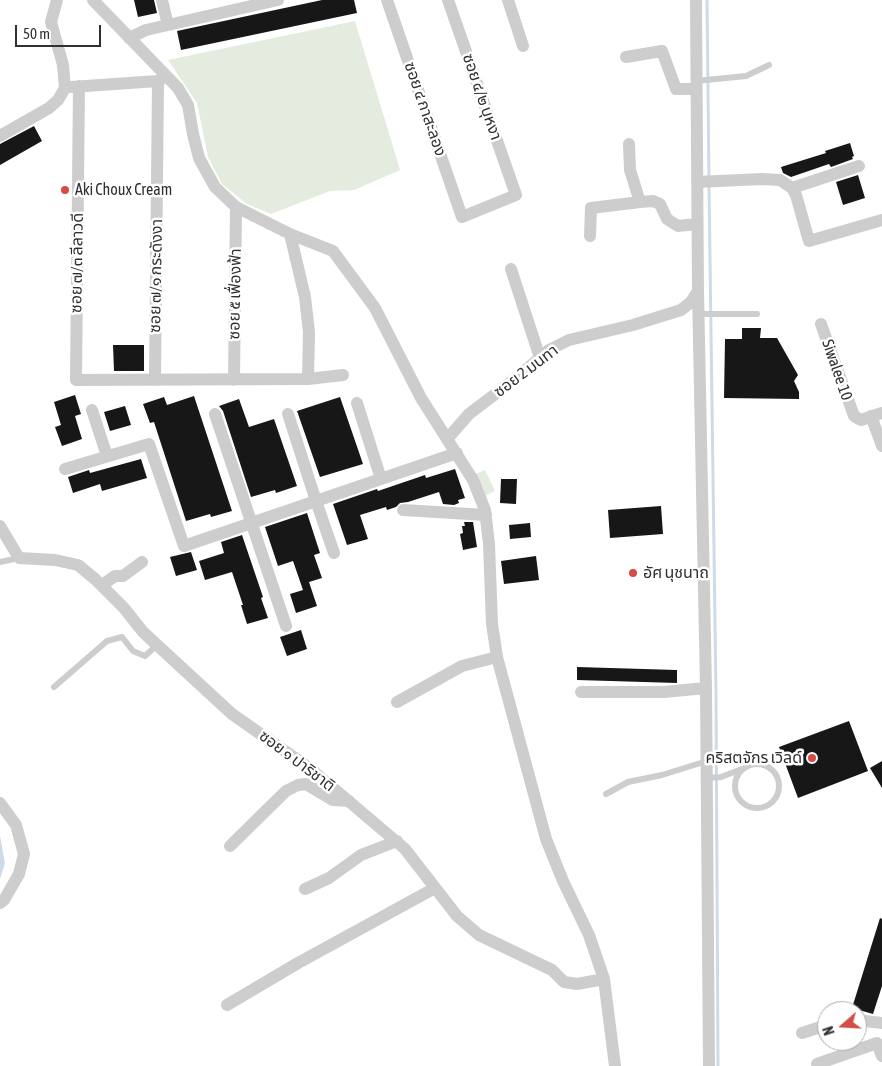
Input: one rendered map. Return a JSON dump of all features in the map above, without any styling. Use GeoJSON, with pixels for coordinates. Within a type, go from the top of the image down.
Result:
{"type":"FeatureCollection","features":[{"type":"Feature","properties":{"kind":"street"},"geometry":{"type":"LineString","coordinates":[[0,136],[49,108],[58,100],[65,88],[63,65],[51,22],[57,0]]}},
{"type":"Feature","properties":{"kind":"street"},"geometry":{"type":"LineString","coordinates":[[93,0],[129,38],[162,78],[178,88],[188,105],[192,134],[199,158],[215,187],[236,207],[290,234],[333,251],[375,308],[422,398],[472,480],[486,515],[492,624],[497,657],[546,840],[589,935],[604,979],[615,1066]]}},
{"type":"Feature","properties":{"kind":"street"},"geometry":{"type":"LineString","coordinates":[[162,0],[168,25]]}},
{"type":"Feature","properties":{"kind":"street"},"geometry":{"type":"LineString","coordinates":[[129,38],[146,30],[234,5],[278,0]]}},
{"type":"Feature","properties":{"kind":"street","name":"ซอย ๔ กาสะลอง"},"geometry":{"type":"LineString","coordinates":[[387,0],[462,217],[516,195]]}},
{"type":"Feature","properties":{"kind":"street","name":"ซอย ๔/๒ บุหงา"},"geometry":{"type":"LineString","coordinates":[[448,0],[516,195]]}},
{"type":"Feature","properties":{"kind":"street"},"geometry":{"type":"LineString","coordinates":[[508,0],[523,46]]}},
{"type":"Feature","properties":{"kind":"street"},"geometry":{"type":"LineString","coordinates":[[696,0],[696,85],[706,182],[697,224],[698,291],[702,314],[707,761],[709,778],[709,1066]]}},
{"type":"Feature","properties":{"kind":"street"},"geometry":{"type":"LineString","coordinates":[[626,57],[662,52],[676,89],[696,85]]}},
{"type":"Feature","properties":{"kind":"street"},"geometry":{"type":"LineString","coordinates":[[65,88],[162,78]]}},
{"type":"Feature","properties":{"kind":"street","name":"ซอย ๗/๑ กระดังงา"},"geometry":{"type":"LineString","coordinates":[[155,380],[162,78]]}},
{"type":"Feature","properties":{"kind":"street","name":"ซอย ๗/๓ ลีลาวดี"},"geometry":{"type":"LineString","coordinates":[[79,86],[76,380],[155,380]]}},
{"type":"Feature","properties":{"kind":"street"},"geometry":{"type":"LineString","coordinates":[[629,144],[630,170],[640,202]]}},
{"type":"Feature","properties":{"kind":"street"},"geometry":{"type":"LineString","coordinates":[[792,188],[860,166]]}},
{"type":"Feature","properties":{"kind":"street"},"geometry":{"type":"LineString","coordinates":[[706,182],[780,180],[792,188],[796,195],[809,241],[882,220]]}},
{"type":"Feature","properties":{"kind":"street"},"geometry":{"type":"LineString","coordinates":[[590,236],[591,208],[640,202],[653,201],[660,204],[667,219],[678,226],[697,224]]}},
{"type":"Feature","properties":{"kind":"street","name":"ซอย ๕ เฟื่องฟ้า"},"geometry":{"type":"LineString","coordinates":[[234,380],[236,207]]}},
{"type":"Feature","properties":{"kind":"street"},"geometry":{"type":"LineString","coordinates":[[290,234],[305,297],[309,332],[308,379]]}},
{"type":"Feature","properties":{"kind":"street"},"geometry":{"type":"LineString","coordinates":[[511,269],[540,358]]}},
{"type":"Feature","properties":{"kind":"street","name":"ซอย 2 มนทา"},"geometry":{"type":"LineString","coordinates":[[448,438],[468,414],[515,379],[548,350],[569,340],[633,325],[681,310],[691,302],[698,291]]}},
{"type":"Feature","properties":{"kind":"street","name":"Siwalee 10"},"geometry":{"type":"LineString","coordinates":[[821,324],[854,416],[861,420],[877,415]]}},
{"type":"Feature","properties":{"kind":"street"},"geometry":{"type":"LineString","coordinates":[[155,380],[308,379],[343,375]]}},
{"type":"Feature","properties":{"kind":"street"},"geometry":{"type":"LineString","coordinates":[[357,403],[381,479]]}},
{"type":"Feature","properties":{"kind":"street"},"geometry":{"type":"LineString","coordinates":[[92,410],[107,456]]}},
{"type":"Feature","properties":{"kind":"street"},"geometry":{"type":"LineString","coordinates":[[215,414],[286,626]]}},
{"type":"Feature","properties":{"kind":"street"},"geometry":{"type":"LineString","coordinates":[[288,414],[334,553]]}},
{"type":"Feature","properties":{"kind":"street"},"geometry":{"type":"LineString","coordinates":[[877,415],[882,446]]}},
{"type":"Feature","properties":{"kind":"street"},"geometry":{"type":"LineString","coordinates":[[65,469],[149,444],[184,546],[457,453]]}},
{"type":"Feature","properties":{"kind":"street"},"geometry":{"type":"LineString","coordinates":[[403,510],[486,515]]}},
{"type":"Feature","properties":{"kind":"street"},"geometry":{"type":"LineString","coordinates":[[0,526],[19,558]]}},
{"type":"Feature","properties":{"kind":"street","name":"ซอย ๑ ปาริชาติ"},"geometry":{"type":"LineString","coordinates":[[19,558],[55,560],[78,565],[102,585],[124,608],[142,632],[232,714],[312,770],[406,849],[457,916],[479,935],[552,970],[564,982],[577,984],[604,979]]}},
{"type":"Feature","properties":{"kind":"street"},"geometry":{"type":"LineString","coordinates":[[102,585],[115,576],[124,575],[142,562]]}},
{"type":"Feature","properties":{"kind":"street"},"geometry":{"type":"LineString","coordinates":[[396,702],[462,666],[497,657]]}},
{"type":"Feature","properties":{"kind":"street"},"geometry":{"type":"LineString","coordinates":[[581,692],[664,692],[706,688]]}},
{"type":"Feature","properties":{"kind":"street"},"geometry":{"type":"LineString","coordinates":[[230,846],[286,791],[298,785],[306,784],[333,800],[349,801]]}},
{"type":"Feature","properties":{"kind":"street"},"geometry":{"type":"LineString","coordinates":[[0,803],[16,825],[24,854],[18,874],[4,900],[0,903]]}},
{"type":"Feature","properties":{"kind":"street"},"geometry":{"type":"LineString","coordinates":[[305,889],[330,878],[361,855],[397,841]]}},
{"type":"Feature","properties":{"kind":"street"},"geometry":{"type":"LineString","coordinates":[[227,1005],[298,963],[435,888]]}},
{"type":"Feature","properties":{"kind":"street"},"geometry":{"type":"LineString","coordinates":[[867,1022],[882,1024]]}},
{"type":"Feature","properties":{"kind":"street"},"geometry":{"type":"LineString","coordinates":[[802,1033],[817,1028]]}},
{"type":"Feature","properties":{"kind":"street"},"geometry":{"type":"LineString","coordinates":[[817,1064],[877,1042],[882,1056]]}},
{"type":"Feature","properties":{"kind":"lane"},"geometry":{"type":"LineString","coordinates":[[696,85],[715,80],[746,76],[769,65]]}},
{"type":"Feature","properties":{"kind":"lane"},"geometry":{"type":"LineString","coordinates":[[702,314],[757,314]]}},
{"type":"Feature","properties":{"kind":"lane"},"geometry":{"type":"LineString","coordinates":[[0,562],[19,558]]}},
{"type":"Feature","properties":{"kind":"lane"},"geometry":{"type":"LineString","coordinates":[[54,687],[107,641],[122,637],[133,651],[146,656],[157,645]]}},
{"type":"Feature","properties":{"kind":"lane"},"geometry":{"type":"LineString","coordinates":[[606,794],[628,782],[662,775],[707,761]]}},
{"type":"Feature","properties":{"kind":"lane"},"geometry":{"type":"LineString","coordinates":[[709,778],[721,777],[751,764],[760,764],[768,767],[774,772],[778,780],[776,797],[770,803],[762,807],[754,807],[739,799],[735,782],[738,774],[744,768]]}},
{"type":"Feature","properties":{"kind":"shaded area"},"geometry":{"type":"Polygon","coordinates":[[[355,21],[400,170],[354,190],[330,191],[271,214],[247,204],[222,184],[208,157],[197,103],[168,60],[355,21]]]}},
{"type":"Feature","properties":{"kind":"shaded area"},"geometry":{"type":"Polygon","coordinates":[[[485,470],[495,491],[485,496],[475,474],[485,470]]]}},
{"type":"Feature","properties":{"kind":"water"},"geometry":{"type":"Polygon","coordinates":[[[0,836],[5,863],[0,879],[0,836]]]}},
{"type":"Feature","properties":{"kind":"building"},"geometry":{"type":"Polygon","coordinates":[[[134,0],[154,0],[157,13],[138,17],[134,0]]]}},
{"type":"Feature","properties":{"kind":"building"},"geometry":{"type":"Polygon","coordinates":[[[322,0],[354,0],[357,13],[181,50],[177,31],[322,0]]]}},
{"type":"Feature","properties":{"kind":"building"},"geometry":{"type":"Polygon","coordinates":[[[34,126],[42,141],[0,165],[0,144],[34,126]]]}},
{"type":"Feature","properties":{"kind":"building"},"geometry":{"type":"Polygon","coordinates":[[[850,143],[854,156],[852,157],[853,159],[831,167],[829,164],[791,177],[783,173],[781,167],[826,153],[825,151],[850,143]]]}},
{"type":"Feature","properties":{"kind":"building"},"geometry":{"type":"Polygon","coordinates":[[[858,175],[865,198],[843,205],[836,182],[858,175]]]}},
{"type":"Feature","properties":{"kind":"building"},"geometry":{"type":"Polygon","coordinates":[[[742,328],[761,328],[760,338],[777,338],[798,375],[794,381],[799,392],[799,399],[724,398],[725,339],[742,339],[742,328]]]}},
{"type":"Feature","properties":{"kind":"building"},"geometry":{"type":"Polygon","coordinates":[[[113,345],[144,345],[144,371],[114,371],[113,345]]]}},
{"type":"Feature","properties":{"kind":"building"},"geometry":{"type":"Polygon","coordinates":[[[75,395],[81,414],[75,416],[82,439],[62,446],[55,427],[61,425],[54,402],[75,395]]]}},
{"type":"Feature","properties":{"kind":"building"},"geometry":{"type":"Polygon","coordinates":[[[194,396],[232,511],[211,517],[210,514],[186,521],[154,422],[150,423],[143,404],[164,397],[167,405],[194,396]]]}},
{"type":"Feature","properties":{"kind":"building"},"geometry":{"type":"Polygon","coordinates":[[[340,397],[363,464],[320,477],[297,411],[340,397]]]}},
{"type":"Feature","properties":{"kind":"building"},"geometry":{"type":"Polygon","coordinates":[[[239,399],[249,427],[274,419],[297,486],[276,493],[275,490],[251,497],[223,411],[219,406],[239,399]]]}},
{"type":"Feature","properties":{"kind":"building"},"geometry":{"type":"Polygon","coordinates":[[[125,406],[131,425],[110,431],[104,412],[125,406]]]}},
{"type":"Feature","properties":{"kind":"building"},"geometry":{"type":"Polygon","coordinates":[[[141,459],[147,478],[102,491],[100,484],[73,493],[68,477],[89,470],[90,473],[141,459]]]}},
{"type":"Feature","properties":{"kind":"building"},"geometry":{"type":"Polygon","coordinates":[[[455,469],[465,498],[458,500],[459,503],[454,505],[443,504],[439,492],[400,503],[396,507],[387,510],[386,507],[360,515],[368,539],[347,545],[333,504],[425,475],[426,478],[455,469]]]}},
{"type":"Feature","properties":{"kind":"building"},"geometry":{"type":"Polygon","coordinates":[[[501,479],[517,479],[516,504],[500,503],[501,479]]]}},
{"type":"Feature","properties":{"kind":"building"},"geometry":{"type":"Polygon","coordinates":[[[661,506],[663,534],[610,538],[608,510],[661,506]]]}},
{"type":"Feature","properties":{"kind":"building"},"geometry":{"type":"Polygon","coordinates":[[[307,513],[320,553],[314,555],[322,578],[309,582],[317,606],[296,613],[290,594],[303,590],[293,561],[278,566],[265,527],[307,513]]]}},
{"type":"Feature","properties":{"kind":"building"},"geometry":{"type":"Polygon","coordinates":[[[464,522],[473,522],[477,547],[463,550],[460,534],[463,533],[462,526],[465,526],[464,522]]]}},
{"type":"Feature","properties":{"kind":"building"},"geometry":{"type":"Polygon","coordinates":[[[530,523],[531,537],[510,539],[509,525],[530,523]]]}},
{"type":"Feature","properties":{"kind":"building"},"geometry":{"type":"Polygon","coordinates":[[[242,535],[263,597],[261,598],[268,618],[247,624],[232,572],[205,580],[199,561],[224,553],[221,542],[242,535]]]}},
{"type":"Feature","properties":{"kind":"building"},"geometry":{"type":"Polygon","coordinates":[[[191,552],[197,570],[176,576],[170,557],[191,552]]]}},
{"type":"Feature","properties":{"kind":"building"},"geometry":{"type":"Polygon","coordinates":[[[536,556],[539,580],[504,584],[501,561],[536,556]]]}},
{"type":"Feature","properties":{"kind":"building"},"geometry":{"type":"Polygon","coordinates":[[[301,630],[307,649],[287,656],[280,637],[301,630]]]}},
{"type":"Feature","properties":{"kind":"building"},"geometry":{"type":"Polygon","coordinates":[[[577,667],[677,670],[677,683],[577,680],[577,667]]]}},
{"type":"Feature","properties":{"kind":"building"},"geometry":{"type":"Polygon","coordinates":[[[849,721],[868,771],[798,798],[779,747],[849,721]]]}},
{"type":"Feature","properties":{"kind":"building"},"geometry":{"type":"Polygon","coordinates":[[[882,761],[882,788],[870,768],[882,761]]]}},
{"type":"Feature","properties":{"kind":"building"},"geometry":{"type":"Polygon","coordinates":[[[880,918],[882,919],[882,986],[873,1014],[867,1012],[867,1001],[854,1001],[880,918]]]}},
{"type":"Feature","properties":{"kind":"waterway"},"geometry":{"type":"LineString","coordinates":[[707,0],[709,179]]}},
{"type":"Feature","properties":{"kind":"waterway"},"geometry":{"type":"LineString","coordinates":[[709,186],[716,695],[718,1066]]}},
{"type":"Feature","properties":{"kind":"place","name":"Aki Choux Cream"},"geometry":{"type":"Point","coordinates":[65,190]}},
{"type":"Feature","properties":{"kind":"place","name":"อัศ นุชนาถ"},"geometry":{"type":"Point","coordinates":[633,573]}},
{"type":"Feature","properties":{"kind":"place","name":"คริสตจักร เวิลด์"},"geometry":{"type":"Point","coordinates":[812,758]}}]}
